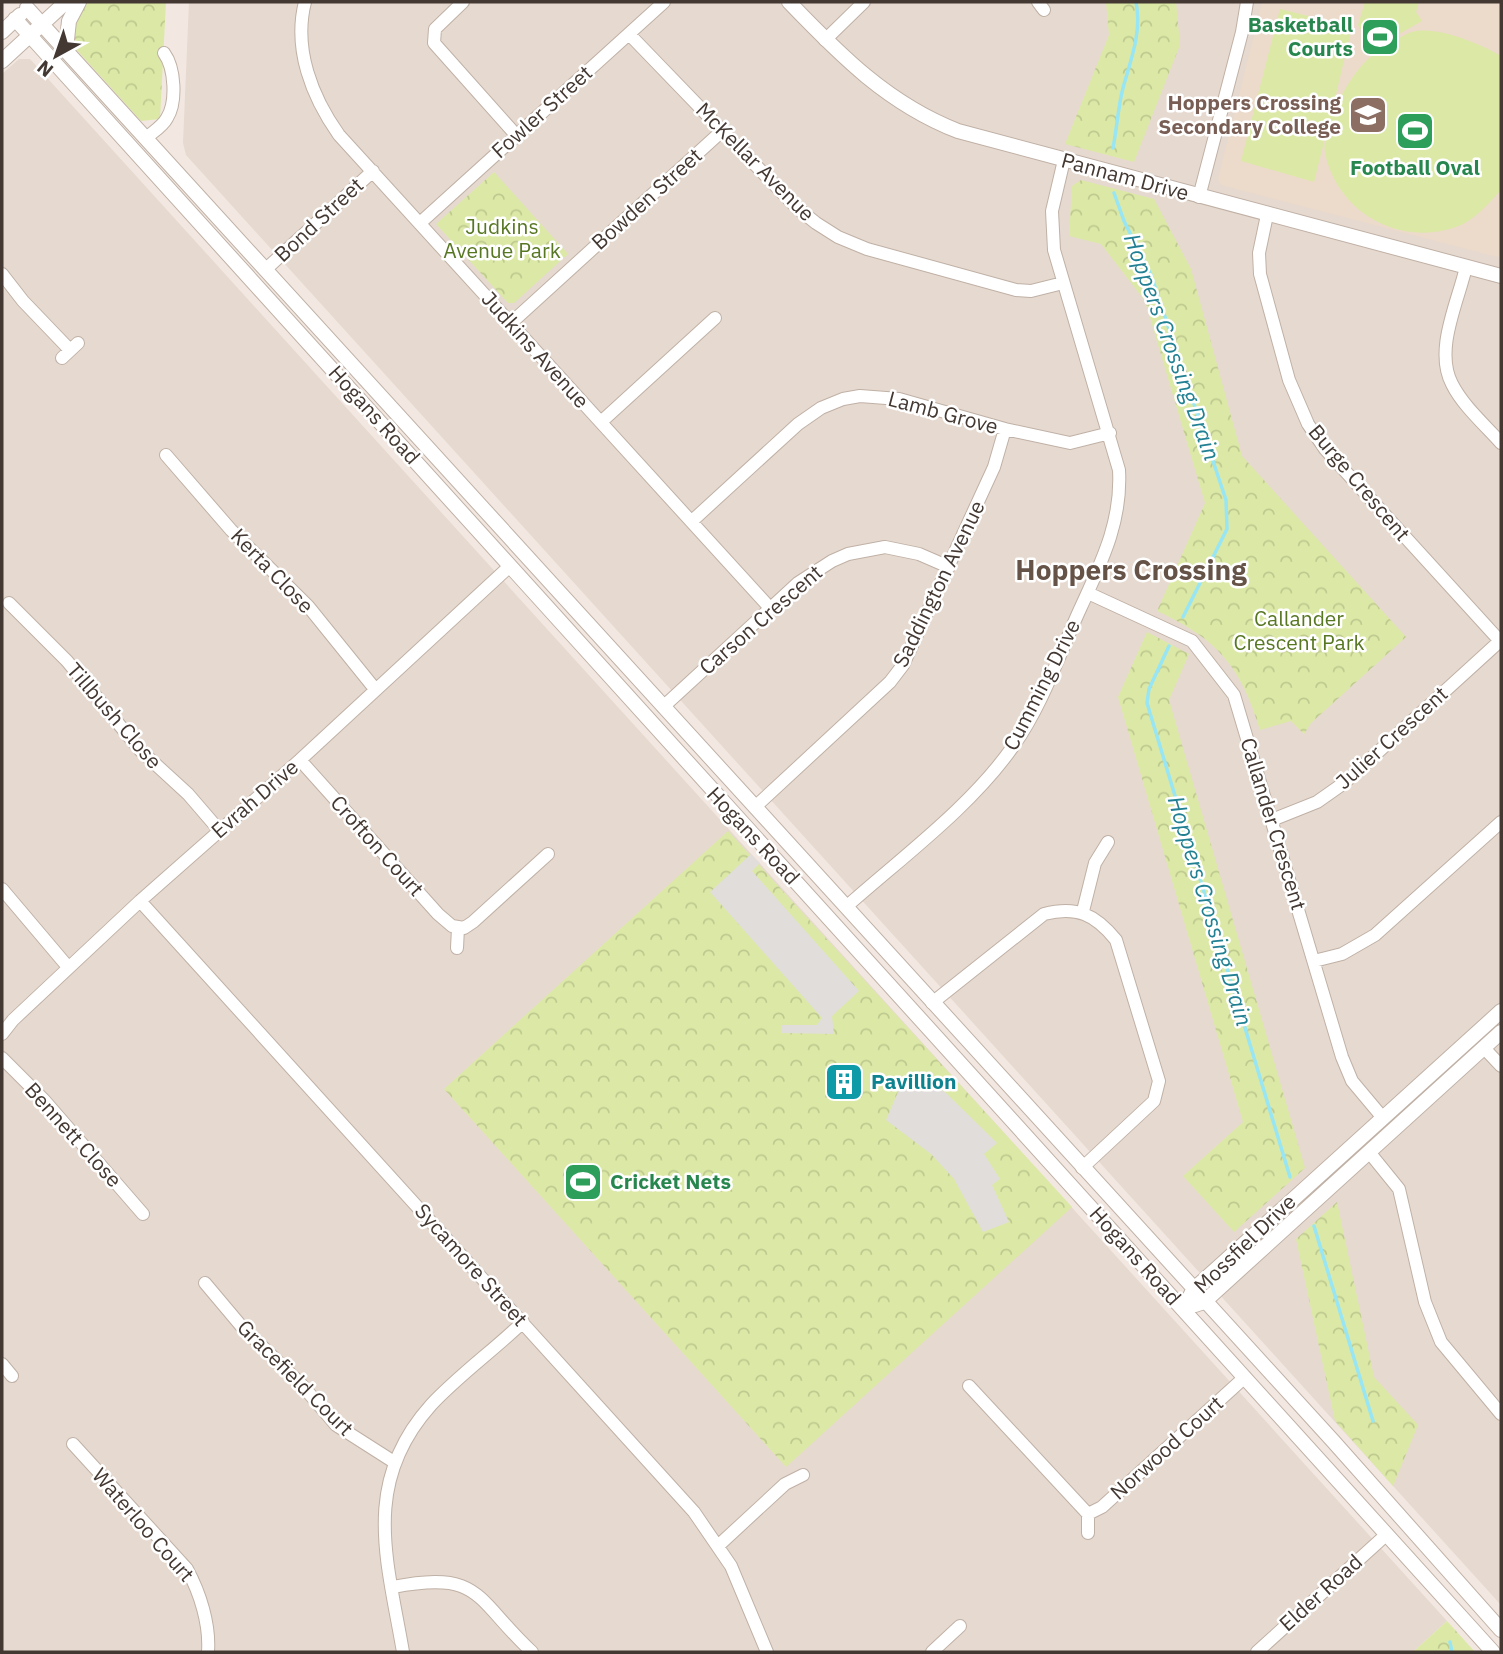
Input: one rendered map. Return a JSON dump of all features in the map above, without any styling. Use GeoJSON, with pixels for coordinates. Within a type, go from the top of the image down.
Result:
{"type":"FeatureCollection","features":[{"type":"Feature","properties":{"kind":"street"},"geometry":{"type":"LineString","coordinates":[[2,61],[66,2]]}},
{"type":"Feature","properties":{"kind":"street"},"geometry":{"type":"LineString","coordinates":[[66,49],[69,22],[79,2]]}},
{"type":"Feature","properties":{"kind":"street","name":"Judkins Avenue"},"geometry":{"type":"LineString","coordinates":[[305,2],[303,51],[313,91],[339,135],[770,608]]}},
{"type":"Feature","properties":{"kind":"street"},"geometry":{"type":"LineString","coordinates":[[463,2],[426,36],[516,135]]}},
{"type":"Feature","properties":{"kind":"street","name":"Fowler Street"},"geometry":{"type":"LineString","coordinates":[[420,223],[664,2]]}},
{"type":"Feature","properties":{"kind":"street","name":"Pannam Drive"},"geometry":{"type":"LineString","coordinates":[[789,2],[862,75],[897,102],[932,121],[983,139],[1501,276]]}},
{"type":"Feature","properties":{"kind":"street"},"geometry":{"type":"LineString","coordinates":[[825,40],[864,2]]}},
{"type":"Feature","properties":{"kind":"street"},"geometry":{"type":"LineString","coordinates":[[1199,197],[1242,32],[1247,2]]}},
{"type":"Feature","properties":{"kind":"street"},"geometry":{"type":"LineString","coordinates":[[2,33],[30,5]]}},
{"type":"Feature","properties":{"kind":"street","name":"Hogans Road"},"geometry":{"type":"LineString","coordinates":[[30,5],[43,24],[146,138],[1501,1630]]}},
{"type":"Feature","properties":{"kind":"street","name":"Hogans Road"},"geometry":{"type":"LineString","coordinates":[[15,19],[765,851],[831,919],[1493,1652]]}},
{"type":"Feature","properties":{"kind":"street","name":"McKellar Avenue"},"geometry":{"type":"LineString","coordinates":[[629,34],[796,207],[838,237],[893,258],[1016,290],[1031,291],[1063,283]]}},
{"type":"Feature","properties":{"kind":"street"},"geometry":{"type":"LineString","coordinates":[[146,138],[164,123],[172,107],[172,73],[164,53]]}},
{"type":"Feature","properties":{"kind":"street","name":"Bowden Street"},"geometry":{"type":"LineString","coordinates":[[511,323],[722,131]]}},
{"type":"Feature","properties":{"kind":"street","name":"Cumming Drive"},"geometry":{"type":"LineString","coordinates":[[846,908],[966,799],[1002,762],[1028,722],[1088,593],[1118,516],[1119,471],[1110,433],[1054,250],[1052,211],[1064,160]]}},
{"type":"Feature","properties":{"kind":"street","name":"Bond Street"},"geometry":{"type":"LineString","coordinates":[[266,269],[373,171]]}},
{"type":"Feature","properties":{"kind":"street","name":"Burge Crescent"},"geometry":{"type":"LineString","coordinates":[[1267,215],[1259,253],[1260,274],[1289,380],[1308,424],[1325,449],[1501,641]]}},
{"type":"Feature","properties":{"kind":"street"},"geometry":{"type":"LineString","coordinates":[[1466,267],[1445,350],[1446,370],[1460,397],[1501,443]]}},
{"type":"Feature","properties":{"kind":"street"},"geometry":{"type":"LineString","coordinates":[[2,274],[23,301],[70,350]]}},
{"type":"Feature","properties":{"kind":"street"},"geometry":{"type":"LineString","coordinates":[[601,422],[715,318]]}},
{"type":"Feature","properties":{"kind":"street","name":"Lamb Grove"},"geometry":{"type":"LineString","coordinates":[[692,521],[798,424],[821,408],[843,398],[870,396],[899,399],[1004,429],[1070,443],[1110,433]]}},
{"type":"Feature","properties":{"kind":"street","name":"Saddington Avenue"},"geometry":{"type":"LineString","coordinates":[[755,807],[890,682],[903,665],[994,467],[1004,429]]}},
{"type":"Feature","properties":{"kind":"street","name":"Kerta Close"},"geometry":{"type":"LineString","coordinates":[[166,455],[231,530],[308,606],[375,689]]}},
{"type":"Feature","properties":{"kind":"street","name":"Carson Crescent"},"geometry":{"type":"LineString","coordinates":[[663,707],[815,570],[848,554],[885,547],[903,549],[949,567]]}},
{"type":"Feature","properties":{"kind":"street"},"geometry":{"type":"LineString","coordinates":[[510,566],[524,554]]}},
{"type":"Feature","properties":{"kind":"street","name":"Evrah Drive"},"geometry":{"type":"LineString","coordinates":[[2,1034],[68,967],[300,760],[510,566]]}},
{"type":"Feature","properties":{"kind":"street","name":"Callander Crescent"},"geometry":{"type":"LineString","coordinates":[[1088,593],[1192,641],[1234,695],[1352,1081],[1383,1118]]}},
{"type":"Feature","properties":{"kind":"street","name":"Tillbush Close"},"geometry":{"type":"LineString","coordinates":[[9,603],[67,662],[140,750],[188,794],[219,830]]}},
{"type":"Feature","properties":{"kind":"street","name":"Julier Crescent"},"geometry":{"type":"LineString","coordinates":[[1272,820],[1317,802],[1344,783],[1501,641]]}},
{"type":"Feature","properties":{"kind":"street","name":"Crofton Court"},"geometry":{"type":"LineString","coordinates":[[300,760],[438,914],[458,928]]}},
{"type":"Feature","properties":{"kind":"street"},"geometry":{"type":"LineString","coordinates":[[1314,961],[1342,954],[1375,935],[1501,822]]}},
{"type":"Feature","properties":{"kind":"street"},"geometry":{"type":"LineString","coordinates":[[765,851],[776,831]]}},
{"type":"Feature","properties":{"kind":"street"},"geometry":{"type":"LineString","coordinates":[[1083,911],[1095,863],[1108,842]]}},
{"type":"Feature","properties":{"kind":"street"},"geometry":{"type":"LineString","coordinates":[[457,948],[458,928],[473,922],[548,854]]}},
{"type":"Feature","properties":{"kind":"street"},"geometry":{"type":"LineString","coordinates":[[2,889],[68,967]]}},
{"type":"Feature","properties":{"kind":"street","name":"Sycamore Street"},"geometry":{"type":"LineString","coordinates":[[140,901],[694,1512],[719,1545],[735,1574],[767,1652]]}},
{"type":"Feature","properties":{"kind":"street"},"geometry":{"type":"LineString","coordinates":[[831,919],[846,908]]}},
{"type":"Feature","properties":{"kind":"street"},"geometry":{"type":"LineString","coordinates":[[932,1003],[1044,914],[1062,910],[1083,911],[1102,923],[1116,940],[1159,1081],[1154,1101],[1082,1168]]}},
{"type":"Feature","properties":{"kind":"street","name":"Mossfiel Drive"},"geometry":{"type":"LineString","coordinates":[[1184,1309],[1193,1290],[1501,1011]]}},
{"type":"Feature","properties":{"kind":"street","name":"Mossfiel Drive"},"geometry":{"type":"LineString","coordinates":[[1184,1309],[1204,1302],[1501,1032]]}},
{"type":"Feature","properties":{"kind":"street"},"geometry":{"type":"LineString","coordinates":[[1474,1036],[1501,1066]]}},
{"type":"Feature","properties":{"kind":"street","name":"Bennett Close"},"geometry":{"type":"LineString","coordinates":[[2,1058],[44,1100],[142,1214]]}},
{"type":"Feature","properties":{"kind":"street"},"geometry":{"type":"LineString","coordinates":[[1383,1118],[1393,1130]]}},
{"type":"Feature","properties":{"kind":"street"},"geometry":{"type":"LineString","coordinates":[[1359,1140],[1399,1189],[1425,1302],[1441,1342],[1501,1414]]}},
{"type":"Feature","properties":{"kind":"street","name":"Gracefield Court"},"geometry":{"type":"LineString","coordinates":[[205,1283],[242,1327],[295,1378],[336,1425],[394,1462]]}},
{"type":"Feature","properties":{"kind":"street"},"geometry":{"type":"LineString","coordinates":[[402,1652],[383,1531],[384,1504],[394,1462],[408,1435],[432,1404],[523,1322]]}},
{"type":"Feature","properties":{"kind":"street"},"geometry":{"type":"LineString","coordinates":[[2,1364],[12,1376]]}},
{"type":"Feature","properties":{"kind":"street","name":"Norwood Court"},"geometry":{"type":"LineString","coordinates":[[1087,1514],[1102,1507],[1245,1377]]}},
{"type":"Feature","properties":{"kind":"street"},"geometry":{"type":"LineString","coordinates":[[969,1386],[1087,1514],[1088,1534]]}},
{"type":"Feature","properties":{"kind":"street","name":"Waterloo Court"},"geometry":{"type":"LineString","coordinates":[[73,1444],[187,1569],[200,1599],[208,1637],[208,1652]]}},
{"type":"Feature","properties":{"kind":"street"},"geometry":{"type":"LineString","coordinates":[[719,1545],[786,1484],[803,1475]]}},
{"type":"Feature","properties":{"kind":"street"},"geometry":{"type":"LineString","coordinates":[[1387,1534],[1402,1520]]}},
{"type":"Feature","properties":{"kind":"street","name":"Elder Road"},"geometry":{"type":"LineString","coordinates":[[1256,1652],[1387,1534]]}},
{"type":"Feature","properties":{"kind":"street"},"geometry":{"type":"LineString","coordinates":[[393,1587],[429,1581],[459,1584],[484,1601],[531,1652]]}},
{"type":"Feature","properties":{"kind":"street"},"geometry":{"type":"LineString","coordinates":[[932,1652],[960,1626]]}},
{"type":"Feature","properties":{"kind":"shaded area"},"geometry":{"type":"Polygon","coordinates":[[[189,2],[1501,2],[1501,1605],[186,155],[183,143],[189,2]]]}},
{"type":"Feature","properties":{"kind":"shaded area","name":"Hoppers Crossing Secondary College"},"geometry":{"type":"Polygon","coordinates":[[[1262,2],[1501,2],[1501,258],[1221,185],[1218,179],[1262,2]]]}},
{"type":"Feature","properties":{"kind":"shaded area"},"geometry":{"type":"Polygon","coordinates":[[[19,59],[30,59],[1447,1621],[1413,1652],[2,1652],[2,74],[19,59]]]}},
{"type":"Feature","properties":{"kind":"shaded area"},"geometry":{"type":"Polygon","coordinates":[[[751,854],[760,863],[752,871],[859,991],[832,1016],[834,1034],[781,1033],[782,1025],[817,1025],[822,1018],[710,892],[751,854]]]}},
{"type":"Feature","properties":{"kind":"shaded area"},"geometry":{"type":"Polygon","coordinates":[[[914,1072],[945,1092],[997,1143],[984,1154],[1000,1179],[992,1185],[1009,1222],[983,1232],[954,1179],[931,1154],[886,1120],[901,1085],[914,1072]]]}},
{"type":"Feature","properties":{"kind":"green space"},"geometry":{"type":"Polygon","coordinates":[[[85,2],[166,2],[160,119],[141,121],[74,47],[71,28],[85,2]]]}},
{"type":"Feature","properties":{"kind":"green space"},"geometry":{"type":"Polygon","coordinates":[[[1106,2],[1176,2],[1180,45],[1134,162],[1065,144],[1109,35],[1106,2]]]}},
{"type":"Feature","properties":{"kind":"green space","name":"Basketball Courts"},"geometry":{"type":"Polygon","coordinates":[[[1365,2],[1419,2],[1416,12],[1422,21],[1373,49],[1358,25],[1365,2]]]}},
{"type":"Feature","properties":{"kind":"green space","name":"Football Oval"},"geometry":{"type":"Polygon","coordinates":[[[1280,9],[1352,27],[1332,111],[1366,61],[1412,32],[1445,33],[1501,56],[1501,190],[1481,211],[1463,224],[1434,232],[1413,232],[1374,220],[1357,208],[1343,192],[1332,174],[1325,153],[1329,122],[1314,182],[1241,161],[1280,9]]]}},
{"type":"Feature","properties":{"kind":"green space","name":"Judkins Avenue Park"},"geometry":{"type":"Polygon","coordinates":[[[494,172],[568,254],[514,303],[508,303],[436,224],[494,172]]]}},
{"type":"Feature","properties":{"kind":"green space","name":"Callander Crescent Park"},"geometry":{"type":"Polygon","coordinates":[[[1081,180],[1154,199],[1191,269],[1242,456],[1406,637],[1311,723],[1304,734],[1291,721],[1260,730],[1244,688],[1224,657],[1196,632],[1157,611],[1205,503],[1145,301],[1101,244],[1069,236],[1072,186],[1081,180]]]}},
{"type":"Feature","properties":{"kind":"green space"},"geometry":{"type":"Polygon","coordinates":[[[1147,632],[1189,654],[1169,700],[1305,1168],[1234,1232],[1183,1176],[1243,1122],[1118,697],[1147,632]]]}},
{"type":"Feature","properties":{"kind":"green space"},"geometry":{"type":"Polygon","coordinates":[[[728,831],[1072,1207],[786,1467],[444,1089],[728,831]]]}},
{"type":"Feature","properties":{"kind":"green space"},"geometry":{"type":"Polygon","coordinates":[[[1337,1202],[1374,1377],[1418,1425],[1393,1486],[1335,1421],[1296,1239],[1337,1202]]]}},
{"type":"Feature","properties":{"kind":"green space"},"geometry":{"type":"Polygon","coordinates":[[[1447,1621],[1475,1652],[1413,1652],[1447,1621]]]}},
{"type":"Feature","properties":{"kind":"waterway","name":"Hoppers Crossing Drain"},"geometry":{"type":"LineString","coordinates":[[1113,148],[1121,95],[1137,35],[1136,2]]}},
{"type":"Feature","properties":{"kind":"waterway","name":"Hoppers Crossing Drain"},"geometry":{"type":"LineString","coordinates":[[1114,193],[1124,221],[1151,275],[1226,500],[1227,529],[1183,617]]}},
{"type":"Feature","properties":{"kind":"waterway","name":"Hoppers Crossing Drain"},"geometry":{"type":"LineString","coordinates":[[1169,646],[1149,689],[1147,703],[1290,1177]]}},
{"type":"Feature","properties":{"kind":"waterway","name":"Hoppers Crossing Drain"},"geometry":{"type":"LineString","coordinates":[[1314,1226],[1373,1421]]}},
{"type":"Feature","properties":{"kind":"waterway","name":"Hoppers Crossing Drain"},"geometry":{"type":"LineString","coordinates":[[1450,1642],[1452,1652]]}},
{"type":"Feature","properties":{"kind":"place","name":"Basketball Courts"},"geometry":{"type":"Point","coordinates":[1380,37]}},
{"type":"Feature","properties":{"kind":"place","name":"Hoppers Crossing Secondary College"},"geometry":{"type":"Point","coordinates":[1368,115]}},
{"type":"Feature","properties":{"kind":"place","name":"Football Oval"},"geometry":{"type":"Point","coordinates":[1415,131]}},
{"type":"Feature","properties":{"kind":"place","name":"Pavillion"},"geometry":{"type":"Point","coordinates":[844,1082]}},
{"type":"Feature","properties":{"kind":"place","name":"Cricket Nets"},"geometry":{"type":"Point","coordinates":[583,1182]}},
{"type":"Feature","properties":{"kind":"district","name":"Hoppers Crossing"},"geometry":{"type":"Point","coordinates":[1131,570]}}]}
